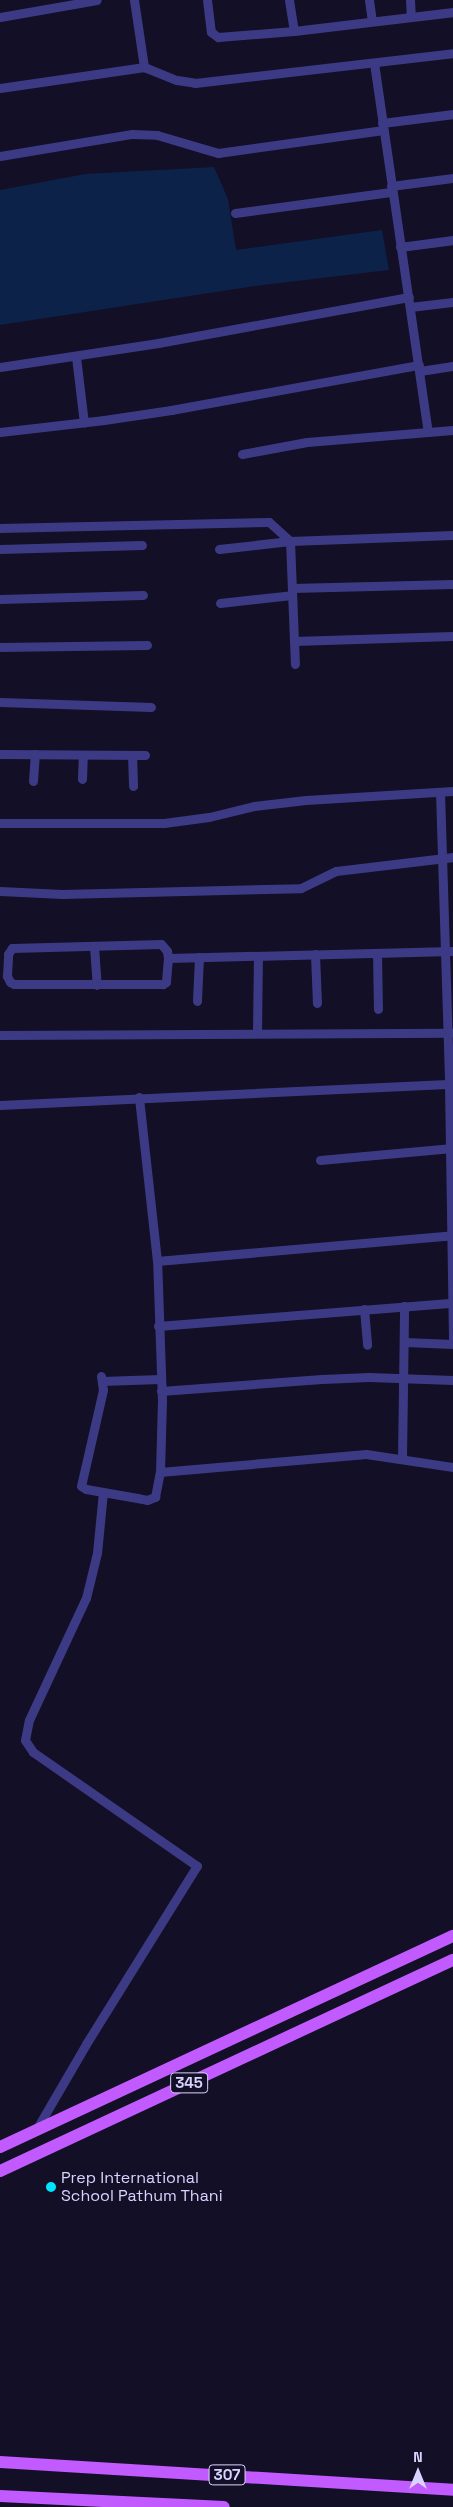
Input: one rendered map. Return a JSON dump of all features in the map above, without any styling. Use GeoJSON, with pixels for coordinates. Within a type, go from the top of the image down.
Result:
{"type":"FeatureCollection","features":[{"type":"Feature","properties":{"kind":"main road","name":"345"},"geometry":{"type":"LineString","coordinates":[[0,2147],[453,1936]]}},
{"type":"Feature","properties":{"kind":"main road","name":"345"},"geometry":{"type":"LineString","coordinates":[[0,2170],[453,1960]]}},
{"type":"Feature","properties":{"kind":"main road","name":"307"},"geometry":{"type":"LineString","coordinates":[[0,2462],[453,2490]]}},
{"type":"Feature","properties":{"kind":"main road","name":"307"},"geometry":{"type":"LineString","coordinates":[[0,2496],[224,2507]]}},
{"type":"Feature","properties":{"kind":"street"},"geometry":{"type":"LineString","coordinates":[[0,17],[97,0]]}},
{"type":"Feature","properties":{"kind":"street"},"geometry":{"type":"LineString","coordinates":[[134,0],[144,67]]}},
{"type":"Feature","properties":{"kind":"street"},"geometry":{"type":"LineString","coordinates":[[207,0],[211,32],[218,36],[294,30],[453,12]]}},
{"type":"Feature","properties":{"kind":"street"},"geometry":{"type":"LineString","coordinates":[[289,0],[294,30]]}},
{"type":"Feature","properties":{"kind":"street"},"geometry":{"type":"LineString","coordinates":[[369,0],[372,21]]}},
{"type":"Feature","properties":{"kind":"street"},"geometry":{"type":"LineString","coordinates":[[410,0],[411,17]]}},
{"type":"Feature","properties":{"kind":"street"},"geometry":{"type":"LineString","coordinates":[[0,88],[144,67],[177,80],[195,83],[374,64],[453,53]]}},
{"type":"Feature","properties":{"kind":"street"},"geometry":{"type":"LineString","coordinates":[[374,64],[428,432]]}},
{"type":"Feature","properties":{"kind":"street"},"geometry":{"type":"LineString","coordinates":[[0,156],[132,134],[157,135],[218,153],[453,114]]}},
{"type":"Feature","properties":{"kind":"street"},"geometry":{"type":"LineString","coordinates":[[235,214],[453,178]]}},
{"type":"Feature","properties":{"kind":"street"},"geometry":{"type":"LineString","coordinates":[[400,247],[453,240]]}},
{"type":"Feature","properties":{"kind":"street"},"geometry":{"type":"LineString","coordinates":[[0,367],[76,357],[408,297]]}},
{"type":"Feature","properties":{"kind":"street"},"geometry":{"type":"LineString","coordinates":[[410,308],[453,302]]}},
{"type":"Feature","properties":{"kind":"street"},"geometry":{"type":"LineString","coordinates":[[76,357],[84,423]]}},
{"type":"Feature","properties":{"kind":"street"},"geometry":{"type":"LineString","coordinates":[[0,432],[84,423],[420,368],[453,366]]}},
{"type":"Feature","properties":{"kind":"street"},"geometry":{"type":"LineString","coordinates":[[242,454],[307,442],[453,430]]}},
{"type":"Feature","properties":{"kind":"street"},"geometry":{"type":"LineString","coordinates":[[0,528],[268,522],[290,541],[295,664]]}},
{"type":"Feature","properties":{"kind":"street"},"geometry":{"type":"LineString","coordinates":[[219,549],[290,541],[453,535]]}},
{"type":"Feature","properties":{"kind":"street"},"geometry":{"type":"LineString","coordinates":[[0,549],[142,545]]}},
{"type":"Feature","properties":{"kind":"street"},"geometry":{"type":"LineString","coordinates":[[220,603],[292,592],[453,584]]}},
{"type":"Feature","properties":{"kind":"street"},"geometry":{"type":"LineString","coordinates":[[0,598],[143,596]]}},
{"type":"Feature","properties":{"kind":"street"},"geometry":{"type":"LineString","coordinates":[[294,641],[453,636]]}},
{"type":"Feature","properties":{"kind":"street"},"geometry":{"type":"LineString","coordinates":[[0,647],[147,645]]}},
{"type":"Feature","properties":{"kind":"street"},"geometry":{"type":"LineString","coordinates":[[0,702],[151,707]]}},
{"type":"Feature","properties":{"kind":"street"},"geometry":{"type":"LineString","coordinates":[[0,754],[145,756]]}},
{"type":"Feature","properties":{"kind":"street"},"geometry":{"type":"LineString","coordinates":[[33,781],[35,754]]}},
{"type":"Feature","properties":{"kind":"street"},"geometry":{"type":"LineString","coordinates":[[82,779],[83,755]]}},
{"type":"Feature","properties":{"kind":"street"},"geometry":{"type":"LineString","coordinates":[[132,755],[133,786]]}},
{"type":"Feature","properties":{"kind":"street"},"geometry":{"type":"LineString","coordinates":[[0,823],[164,823],[209,817],[263,805],[453,791]]}},
{"type":"Feature","properties":{"kind":"street"},"geometry":{"type":"LineString","coordinates":[[404,1342],[453,1342],[449,951],[442,858],[440,792]]}},
{"type":"Feature","properties":{"kind":"street"},"geometry":{"type":"LineString","coordinates":[[0,892],[62,894],[301,888],[336,871],[453,857]]}},
{"type":"Feature","properties":{"kind":"street"},"geometry":{"type":"LineString","coordinates":[[161,944],[167,951],[168,958],[168,976],[166,982],[162,984],[14,984],[8,979],[4,967],[12,948],[161,944]]}},
{"type":"Feature","properties":{"kind":"street"},"geometry":{"type":"LineString","coordinates":[[94,946],[97,985]]}},
{"type":"Feature","properties":{"kind":"street"},"geometry":{"type":"LineString","coordinates":[[168,958],[449,951]]}},
{"type":"Feature","properties":{"kind":"street"},"geometry":{"type":"LineString","coordinates":[[377,953],[378,1008]]}},
{"type":"Feature","properties":{"kind":"street"},"geometry":{"type":"LineString","coordinates":[[316,954],[317,1003]]}},
{"type":"Feature","properties":{"kind":"street"},"geometry":{"type":"LineString","coordinates":[[257,1033],[258,956]]}},
{"type":"Feature","properties":{"kind":"street"},"geometry":{"type":"LineString","coordinates":[[197,1001],[199,957]]}},
{"type":"Feature","properties":{"kind":"street"},"geometry":{"type":"LineString","coordinates":[[0,1035],[450,1034]]}},
{"type":"Feature","properties":{"kind":"street"},"geometry":{"type":"LineString","coordinates":[[0,1105],[139,1097],[451,1084]]}},
{"type":"Feature","properties":{"kind":"street"},"geometry":{"type":"LineString","coordinates":[[139,1097],[158,1261],[161,1391],[158,1492],[155,1497],[147,1500],[82,1488],[104,1390],[102,1378],[160,1379]]}},
{"type":"Feature","properties":{"kind":"street"},"geometry":{"type":"LineString","coordinates":[[320,1160],[451,1148]]}},
{"type":"Feature","properties":{"kind":"street"},"geometry":{"type":"LineString","coordinates":[[158,1261],[452,1235]]}},
{"type":"Feature","properties":{"kind":"street"},"geometry":{"type":"LineString","coordinates":[[158,1326],[453,1303]]}},
{"type":"Feature","properties":{"kind":"street"},"geometry":{"type":"LineString","coordinates":[[402,1458],[404,1306]]}},
{"type":"Feature","properties":{"kind":"street"},"geometry":{"type":"LineString","coordinates":[[364,1309],[367,1345]]}},
{"type":"Feature","properties":{"kind":"street"},"geometry":{"type":"LineString","coordinates":[[161,1391],[322,1379],[404,1378],[453,1380]]}},
{"type":"Feature","properties":{"kind":"street"},"geometry":{"type":"LineString","coordinates":[[160,1472],[366,1454],[453,1467]]}},
{"type":"Feature","properties":{"kind":"street"},"geometry":{"type":"LineString","coordinates":[[36,2130],[86,2044],[197,1866],[33,1752],[25,1740],[29,1720],[86,1598],[97,1553],[103,1492]]}},
{"type":"Feature","properties":{"kind":"water"},"geometry":{"type":"Polygon","coordinates":[[[214,167],[228,199],[236,250],[382,230],[389,270],[255,286],[0,325],[0,190],[85,174],[214,167]]]}},
{"type":"Feature","properties":{"kind":"place","name":"Prep International School Pathum Thani"},"geometry":{"type":"Point","coordinates":[51,2187]}}]}
